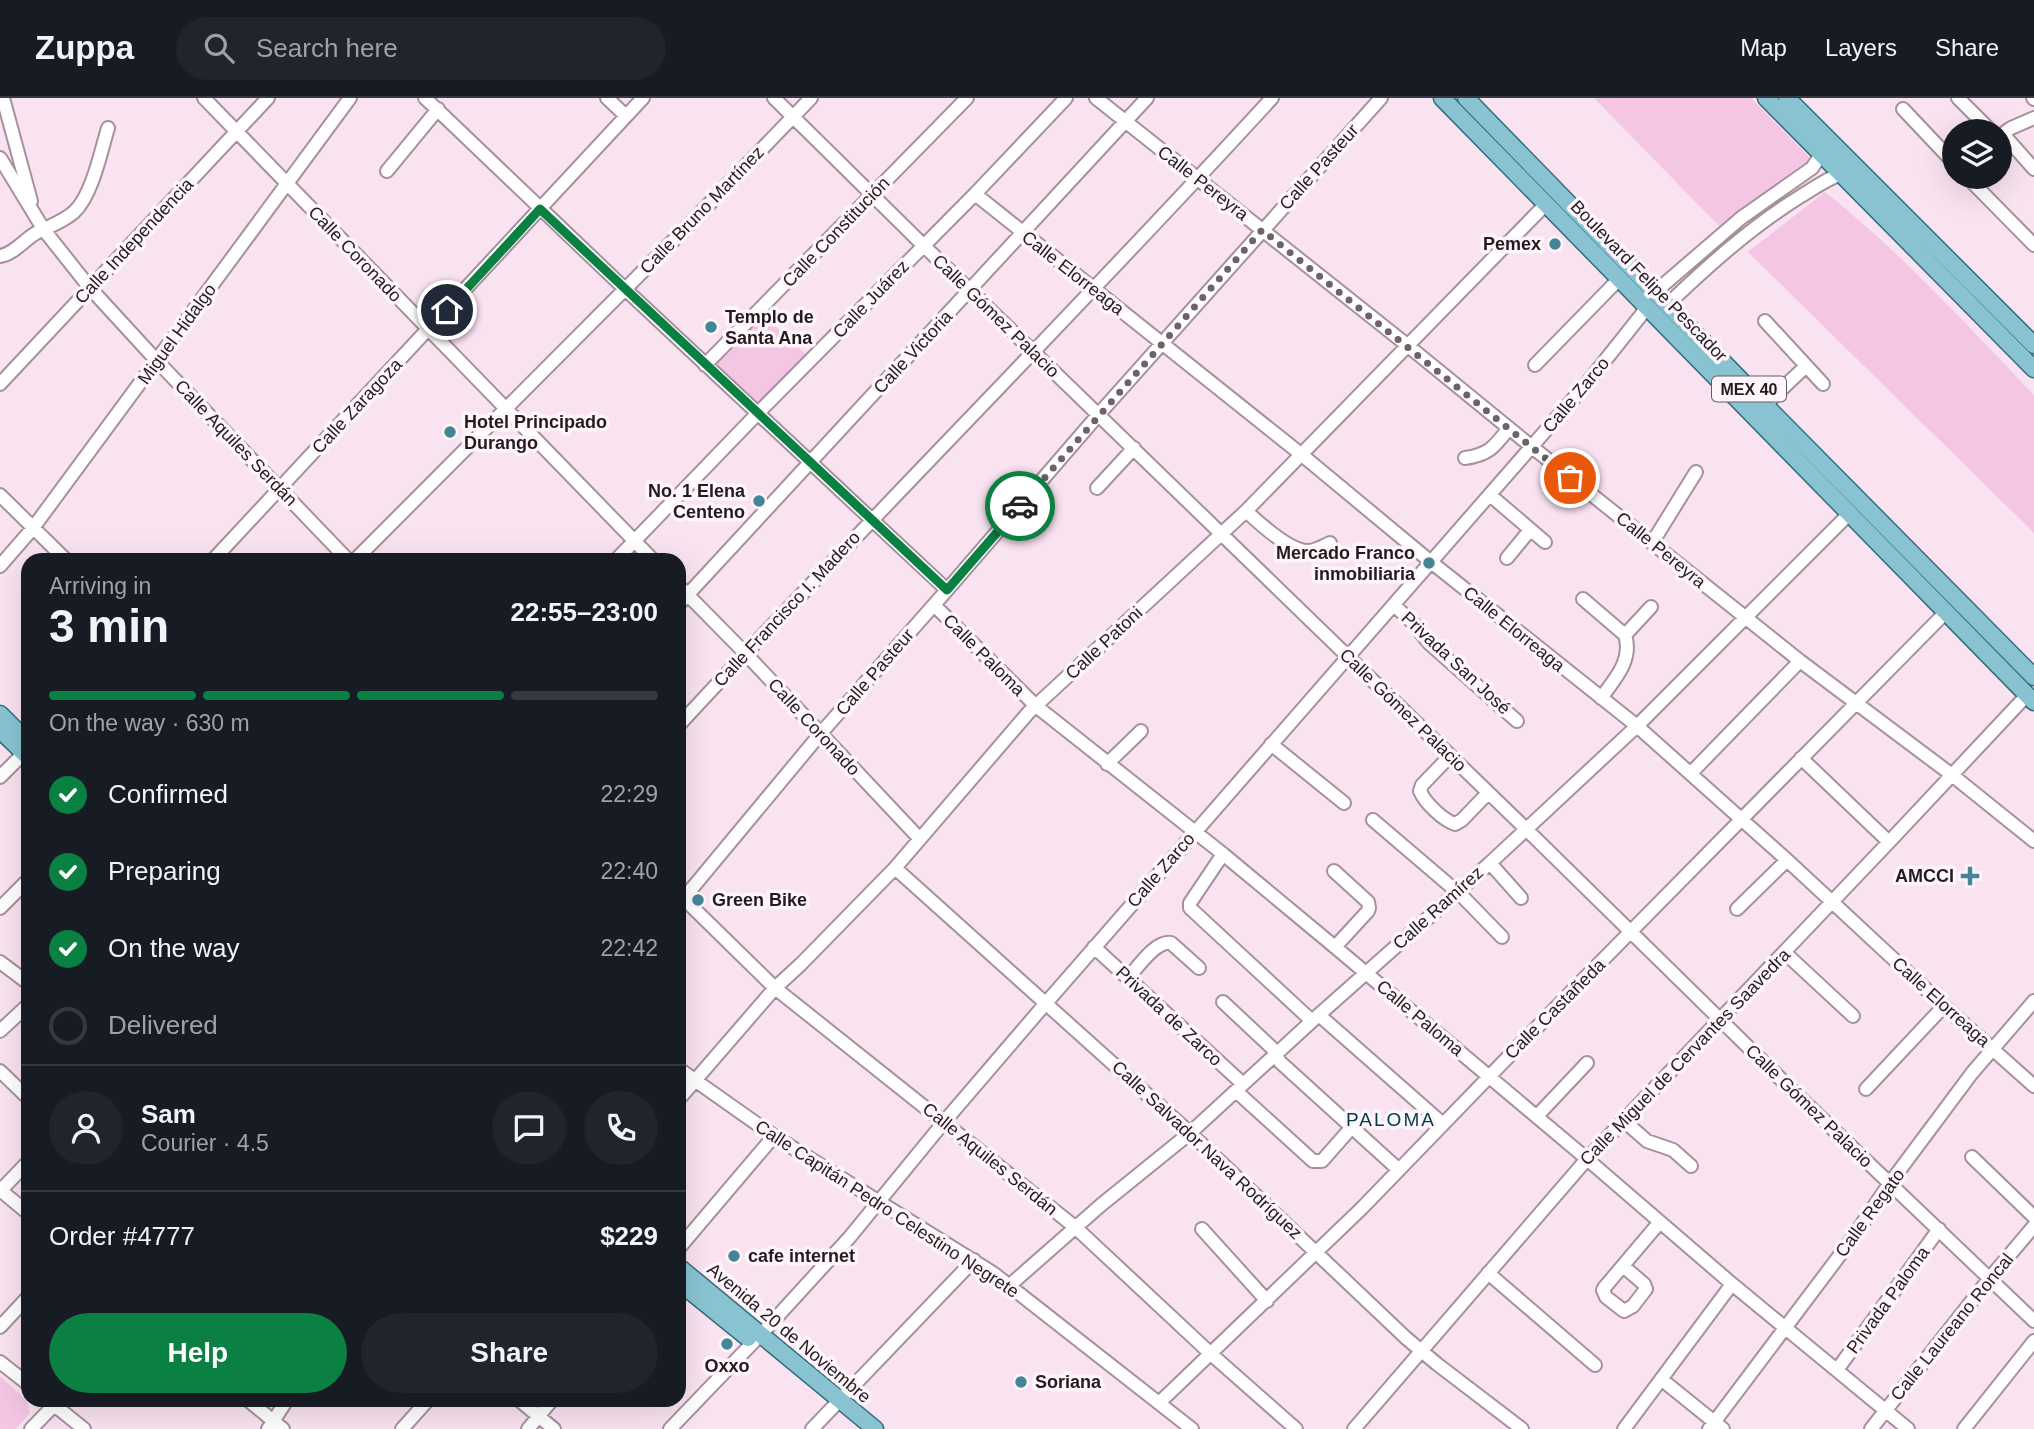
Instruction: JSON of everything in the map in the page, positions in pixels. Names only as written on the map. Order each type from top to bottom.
[{"type":"main road","name":"Boulevard Felipe Pescador","points":[[1442,98],[1619,279],[1667,305],[2034,677]]},
{"type":"main road","name":"Boulevard Felipe Pescador","points":[[1466,98],[1569,203],[1650,298],[1850,513],[2031,698]]},
{"type":"main road","points":[[1766,98],[1826,149],[1858,169],[2034,345]]},
{"type":"main road","points":[[1787,98],[1841,173],[2034,369]]},
{"type":"main road","points":[[1546,204],[1555,201],[1569,203]]},
{"type":"main road","points":[[1589,247],[1596,238],[1591,227]]},
{"type":"main road","points":[[1850,513],[1857,508],[1868,509]]},
{"type":"main road","points":[[0,714],[21,742]]},
{"type":"main road","points":[[0,730],[21,746]]},
{"type":"main road","name":"Avenida 20 de Noviembre","points":[[686,1273],[757,1339],[836,1404],[875,1429]]},
{"type":"main road","name":"Avenida 20 de Noviembre","points":[[686,1287],[757,1339]]},
{"type":"main road","name":"Avenida 20 de Noviembre","points":[[836,1404],[858,1429]]},
{"type":"street","points":[[3,98],[34,215]]},
{"type":"street","name":"Calle Coronado","points":[[204,98],[646,553]]},
{"type":"street","name":"Calle Independencia","points":[[0,384],[268,98]]},
{"type":"street","name":"Miguel Hidalgo","points":[[0,566],[33,528],[350,98]]},
{"type":"street","points":[[425,98],[705,365],[947,590]]},
{"type":"street","points":[[607,98],[626,116]]},
{"type":"street","name":"Calle Zaragoza","points":[[219,553],[643,98]]},
{"type":"street","name":"Calle Gómez Palacio","points":[[774,98],[1719,1020],[2034,1321]]},
{"type":"street","name":"Calle Bruno Martínez","points":[[362,553],[811,98]]},
{"type":"street","name":"Calle Constitución","points":[[705,365],[967,98]]},
{"type":"street","name":"Calle Juárez","points":[[623,553],[1066,98]]},
{"type":"street","name":"Calle Pereyra","points":[[1096,98],[1800,661],[1952,775],[2034,841]]},
{"type":"street","name":"Calle Victoria","points":[[686,591],[810,463],[1147,98]]},
{"type":"street","name":"Calle Francisco I. Madero","points":[[686,717],[1094,290],[1272,98]]},
{"type":"street","name":"Calle Pasteur","points":[[686,892],[1161,343],[1381,98]]},
{"type":"street","points":[[1958,98],[1981,119]]},
{"type":"street","points":[[387,171],[438,109]]},
{"type":"street","points":[[1902,109],[1942,151]]},
{"type":"street","points":[[2012,127],[2034,118]]},
{"type":"street","points":[[0,257],[34,234],[65,219],[80,205],[89,187],[108,128]]},
{"type":"street","points":[[2012,148],[2034,169]]},
{"type":"street","name":"Calle Zarco","points":[[670,1429],[814,1278],[1094,947],[1588,382],[1642,314],[1650,298],[1741,218],[1812,168],[1826,149]]},
{"type":"street","name":"Calle Aquiles Serdán","points":[[0,158],[44,230],[90,288],[341,553]]},
{"type":"street","points":[[1667,305],[1712,262],[1763,221],[1841,173],[1858,169]]},
{"type":"street","points":[[1979,189],[2034,245]]},
{"type":"street","name":"Calle Elorreaga","points":[[975,194],[1302,454],[1637,726],[2034,1086]]},
{"type":"street","name":"Calle Patoni","points":[[686,1090],[775,988],[895,868],[1035,706],[1222,534],[1546,204]]},
{"type":"street","points":[[1535,365],[1619,279]]},
{"type":"street","points":[[1765,321],[1822,384]]},
{"type":"street","points":[[1765,405],[1806,366]]},
{"type":"street","points":[[1465,458],[1483,455],[1489,451],[1509,428]]},
{"type":"street","points":[[1097,488],[1134,448]]},
{"type":"street","points":[[1652,543],[1696,472]]},
{"type":"street","points":[[0,495],[59,553]]},
{"type":"street","points":[[1490,495],[1545,542]]},
{"type":"street","points":[[1246,510],[1269,531],[1304,551],[1318,549],[1330,543]]},
{"type":"street","name":"Calle Ramírez","points":[[1010,1285],[1075,1227],[1190,1133],[1490,863],[1637,726],[1850,513]]},
{"type":"street","points":[[1507,558],[1530,530]]},
{"type":"street","name":"Calle Coronado","points":[[686,599],[745,653],[919,838]]},
{"type":"street","points":[[1583,599],[1625,635],[1627,650],[1622,667],[1601,698]]},
{"type":"street","name":"Calle Paloma","points":[[934,605],[1035,706],[1335,947],[1537,1116],[1659,1223],[1908,1429]]},
{"type":"street","name":"Privada San José","points":[[1394,605],[1429,643],[1517,721]]},
{"type":"street","points":[[1625,635],[1651,607]]},
{"type":"street","name":"Calle Castañeda","points":[[1159,1402],[1318,1253],[1741,818],[1947,612]]},
{"type":"street","points":[[1691,773],[1800,661]]},
{"type":"street","name":"Calle Miguel de Cervantes Saavedra","points":[[1354,1429],[1623,1120],[1952,775],[2031,698]]},
{"type":"street","points":[[1108,764],[1141,731]]},
{"type":"street","points":[[1271,744],[1344,803]]},
{"type":"street","points":[[0,777],[21,756]]},
{"type":"street","points":[[1450,756],[1422,785],[1420,791],[1423,798],[1455,824],[1488,793]]},
{"type":"street","points":[[1801,758],[1889,842]]},
{"type":"street","points":[[1373,820],[1457,891],[1502,937]]},
{"type":"street","points":[[1221,857],[1189,906],[1240,956],[1443,1124]]},
{"type":"street","points":[[1737,909],[1787,860]]},
{"type":"street","points":[[1490,863],[1521,898]]},
{"type":"street","name":"Calle Salvador Nava Rodríguez","points":[[895,868],[1190,1133],[1421,1351],[1522,1429]]},
{"type":"street","points":[[1334,871],[1369,905],[1367,911],[1335,947]]},
{"type":"street","points":[[0,908],[21,887]]},
{"type":"street","name":"Calle Aquiles Serdán","points":[[686,905],[775,988],[1075,1227],[1296,1429]]},
{"type":"street","points":[[1128,978],[1158,945],[1167,942],[1199,968]]},
{"type":"street","name":"Privada de Zarco","points":[[1094,947],[1240,1087],[1309,1159],[1317,1162],[1325,1158],[1351,1128]]},
{"type":"street","points":[[1784,952],[1853,1016]]},
{"type":"street","points":[[0,962],[21,978]]},
{"type":"street","name":"Calle Regato","points":[[1716,1427],[1785,1328],[1972,1073],[2034,1001]]},
{"type":"street","points":[[1223,1002],[1274,1051],[1280,1062],[1399,1170]]},
{"type":"street","points":[[1866,1089],[1944,1006]]},
{"type":"street","points":[[0,1031],[21,1012]]},
{"type":"street","points":[[1537,1116],[1587,1063]]},
{"type":"street","points":[[0,1070],[21,1091]]},
{"type":"street","name":"Calle Capitán Pedro Celestino Negrete","points":[[686,1074],[774,1136],[1010,1285],[1192,1429]]},
{"type":"street","points":[[1623,1120],[1647,1141],[1673,1150],[1691,1166]]},
{"type":"street","points":[[686,1240],[774,1136]]},
{"type":"street","points":[[1972,1157],[2034,1217]]},
{"type":"street","points":[[21,1169],[0,1191],[21,1208]]},
{"type":"street","points":[[1623,1266],[1659,1223]]},
{"type":"street","name":"Calle Laureano Roncal","points":[[1871,1429],[2034,1226]]},
{"type":"street","points":[[1202,1229],[1267,1301]]},
{"type":"street","name":"Privada Paloma","points":[[1837,1370],[1939,1229]]},
{"type":"street","points":[[812,1429],[974,1260]]},
{"type":"street","points":[[1488,1273],[1595,1365]]},
{"type":"street","points":[[1624,1429],[1732,1284]]},
{"type":"street","points":[[0,1326],[21,1304]]},
{"type":"street","points":[[1964,1429],[2034,1340]]},
{"type":"street","points":[[0,1362],[21,1378]]},
{"type":"street","points":[[1661,1379],[1716,1427]]},
{"type":"street","points":[[31,1429],[50,1407]]},
{"type":"street","points":[[60,1407],[84,1429]]},
{"type":"street","points":[[255,1407],[275,1427],[284,1407]]},
{"type":"street","points":[[402,1429],[422,1407]]},
{"type":"street","points":[[528,1407],[554,1429]]},
{"type":"street","points":[[528,1429],[546,1407]]},
{"type":"shaded area","points":[[1594,98],[1751,98],[1814,162],[1719,226]]},
{"type":"shaded area","points":[[1825,192],[1907,264],[2034,395],[2034,533],[1748,252]]},
{"type":"shaded area","points":[[762,314],[808,356],[759,404],[715,364]]},
{"type":"shaded area","points":[[0,1376],[21,1395],[21,1407],[28,1407],[30,1413],[16,1429],[0,1429]]},
{"type":"way so far","points":[[1020,506],[1262,230],[1570,478]]},
{"type":"place","name":"Pemex","points":[[1555,244]]},
{"type":"place","name":"Templo de Santa Ana","points":[[711,327]]},
{"type":"place","name":"Hotel Principado Durango","points":[[450,432]]},
{"type":"place","name":"No. 1 Elena Centeno","points":[[759,501]]},
{"type":"place","name":"Mercado Franco inmobiliaria","points":[[1429,563]]},
{"type":"place","name":"AMCCI","points":[[1970,876]]},
{"type":"place","name":"Green Bike","points":[[698,900]]},
{"type":"place","name":"cafe internet","points":[[734,1256]]},
{"type":"place","name":"Oxxo","points":[[727,1344]]},
{"type":"place","name":"Soriana","points":[[1021,1382]]},
{"type":"district","name":"PALOMA","points":[[1391,1119]]},
{"type":"route","points":[[447,310],[540,209],[947,590],[1020,506]]}]
